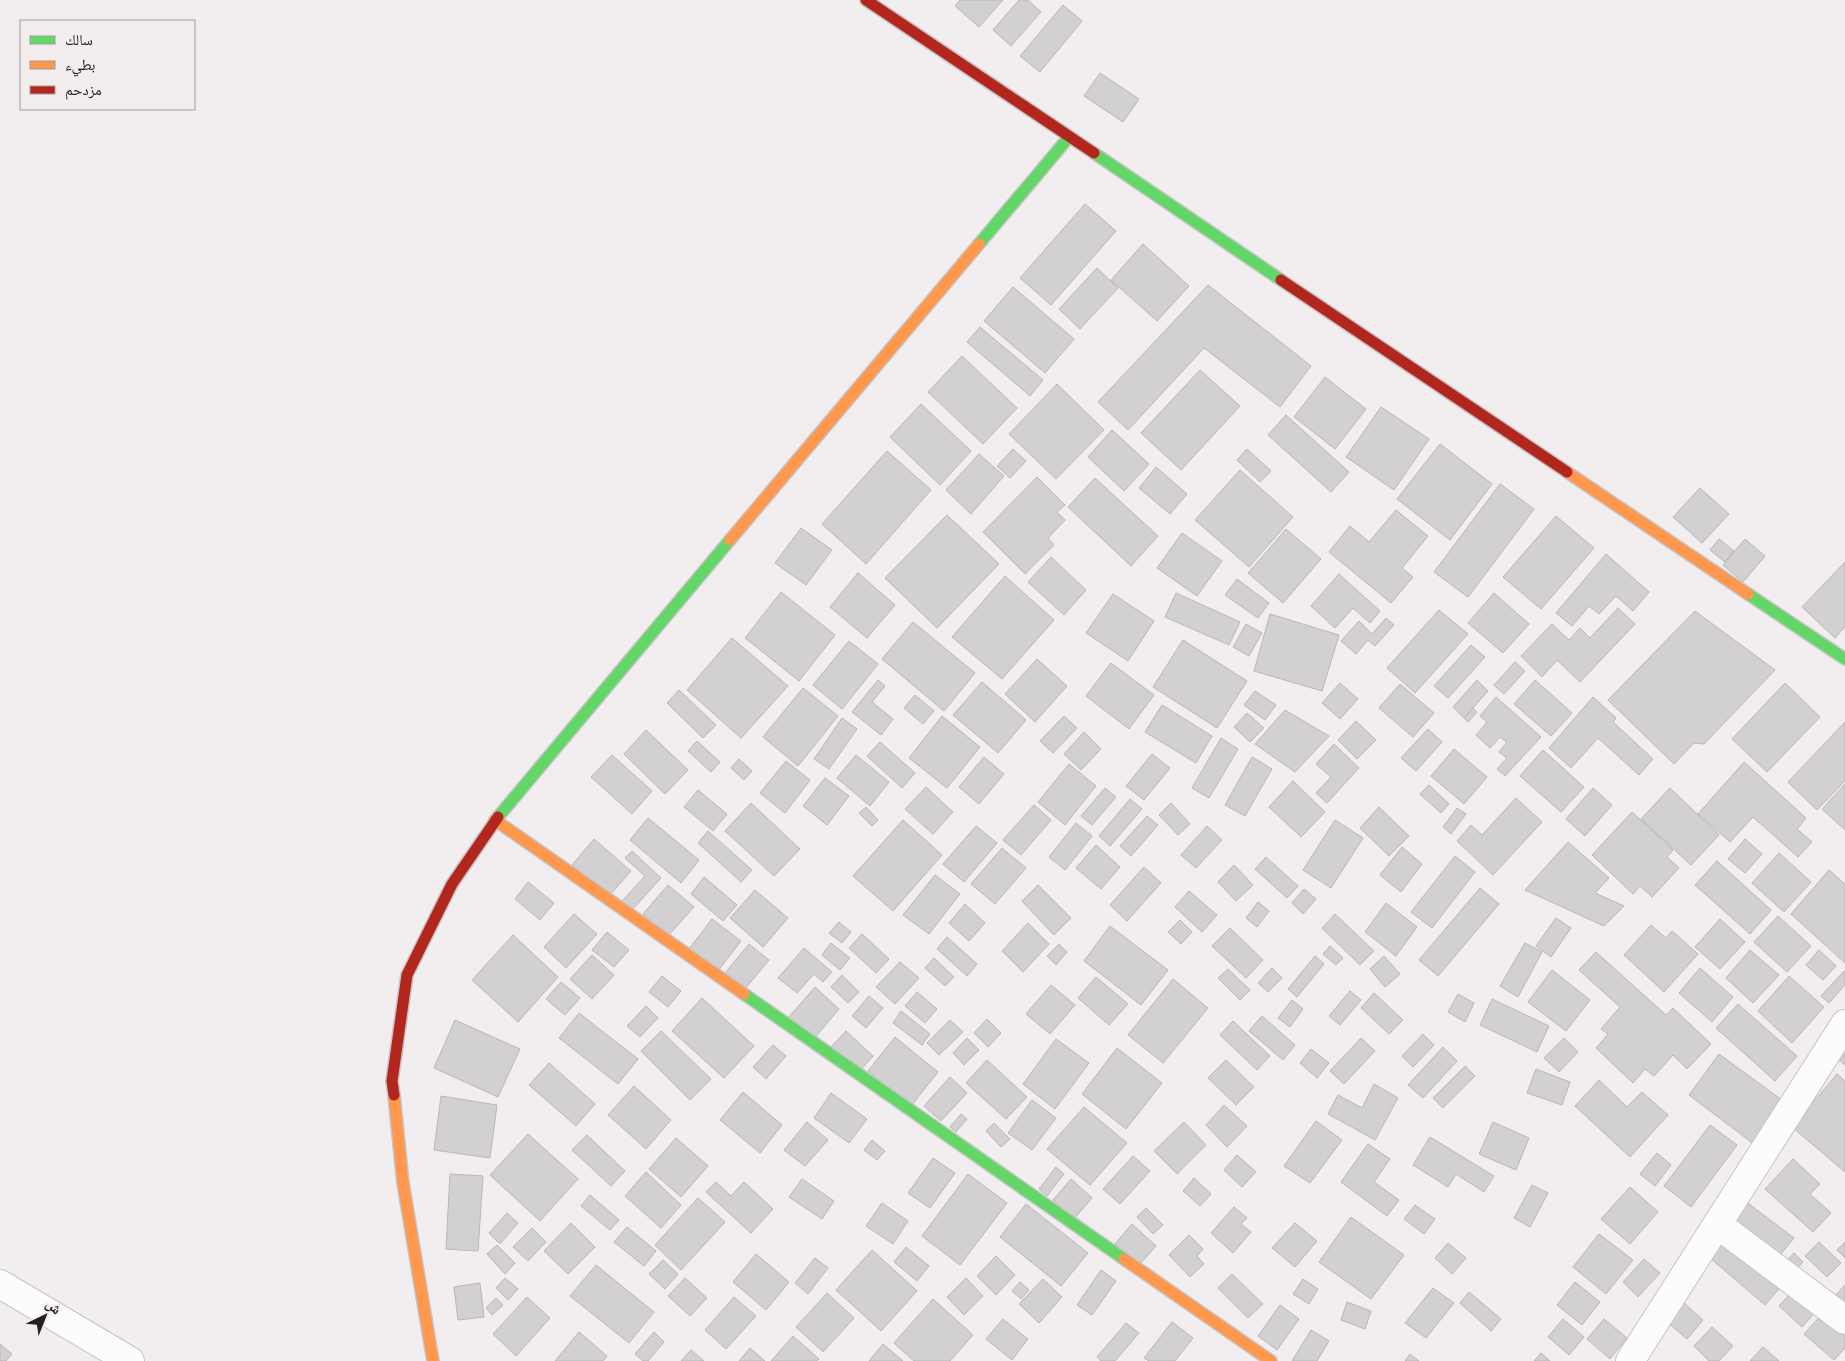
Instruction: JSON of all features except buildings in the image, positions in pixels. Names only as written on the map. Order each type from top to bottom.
[{"type":"street","points":[[866,0],[1845,659]]},
{"type":"street","points":[[433,1361],[404,1183],[392,1082],[407,975],[452,884],[495,820],[1069,137]]},
{"type":"street","points":[[495,820],[1270,1361]]},
{"type":"street","points":[[1630,1361],[1845,1024]]},
{"type":"street","points":[[1717,1224],[1845,1320]]},
{"type":"street","points":[[0,1284],[130,1361]]},
{"type":"traffic: fast","points":[[979,244],[1069,137]]},
{"type":"traffic: fast","points":[[1094,153],[1281,280]]},
{"type":"traffic: fast","points":[[498,817],[730,540]]},
{"type":"traffic: fast","points":[[1748,594],[1845,659]]},
{"type":"traffic: fast","points":[[744,994],[1124,1259]]},
{"type":"traffic: slow","points":[[730,540],[979,244]]},
{"type":"traffic: slow","points":[[1567,472],[1748,594]]},
{"type":"traffic: slow","points":[[495,820],[744,994]]},
{"type":"traffic: slow","points":[[394,1095],[403,1183],[433,1361]]},
{"type":"traffic: slow","points":[[1124,1259],[1271,1361]]},
{"type":"traffic: jam","points":[[866,0],[1094,153]]},
{"type":"traffic: jam","points":[[1281,280],[1567,472]]},
{"type":"traffic: jam","points":[[394,1095],[392,1081],[407,975],[452,884],[498,817]]}]
